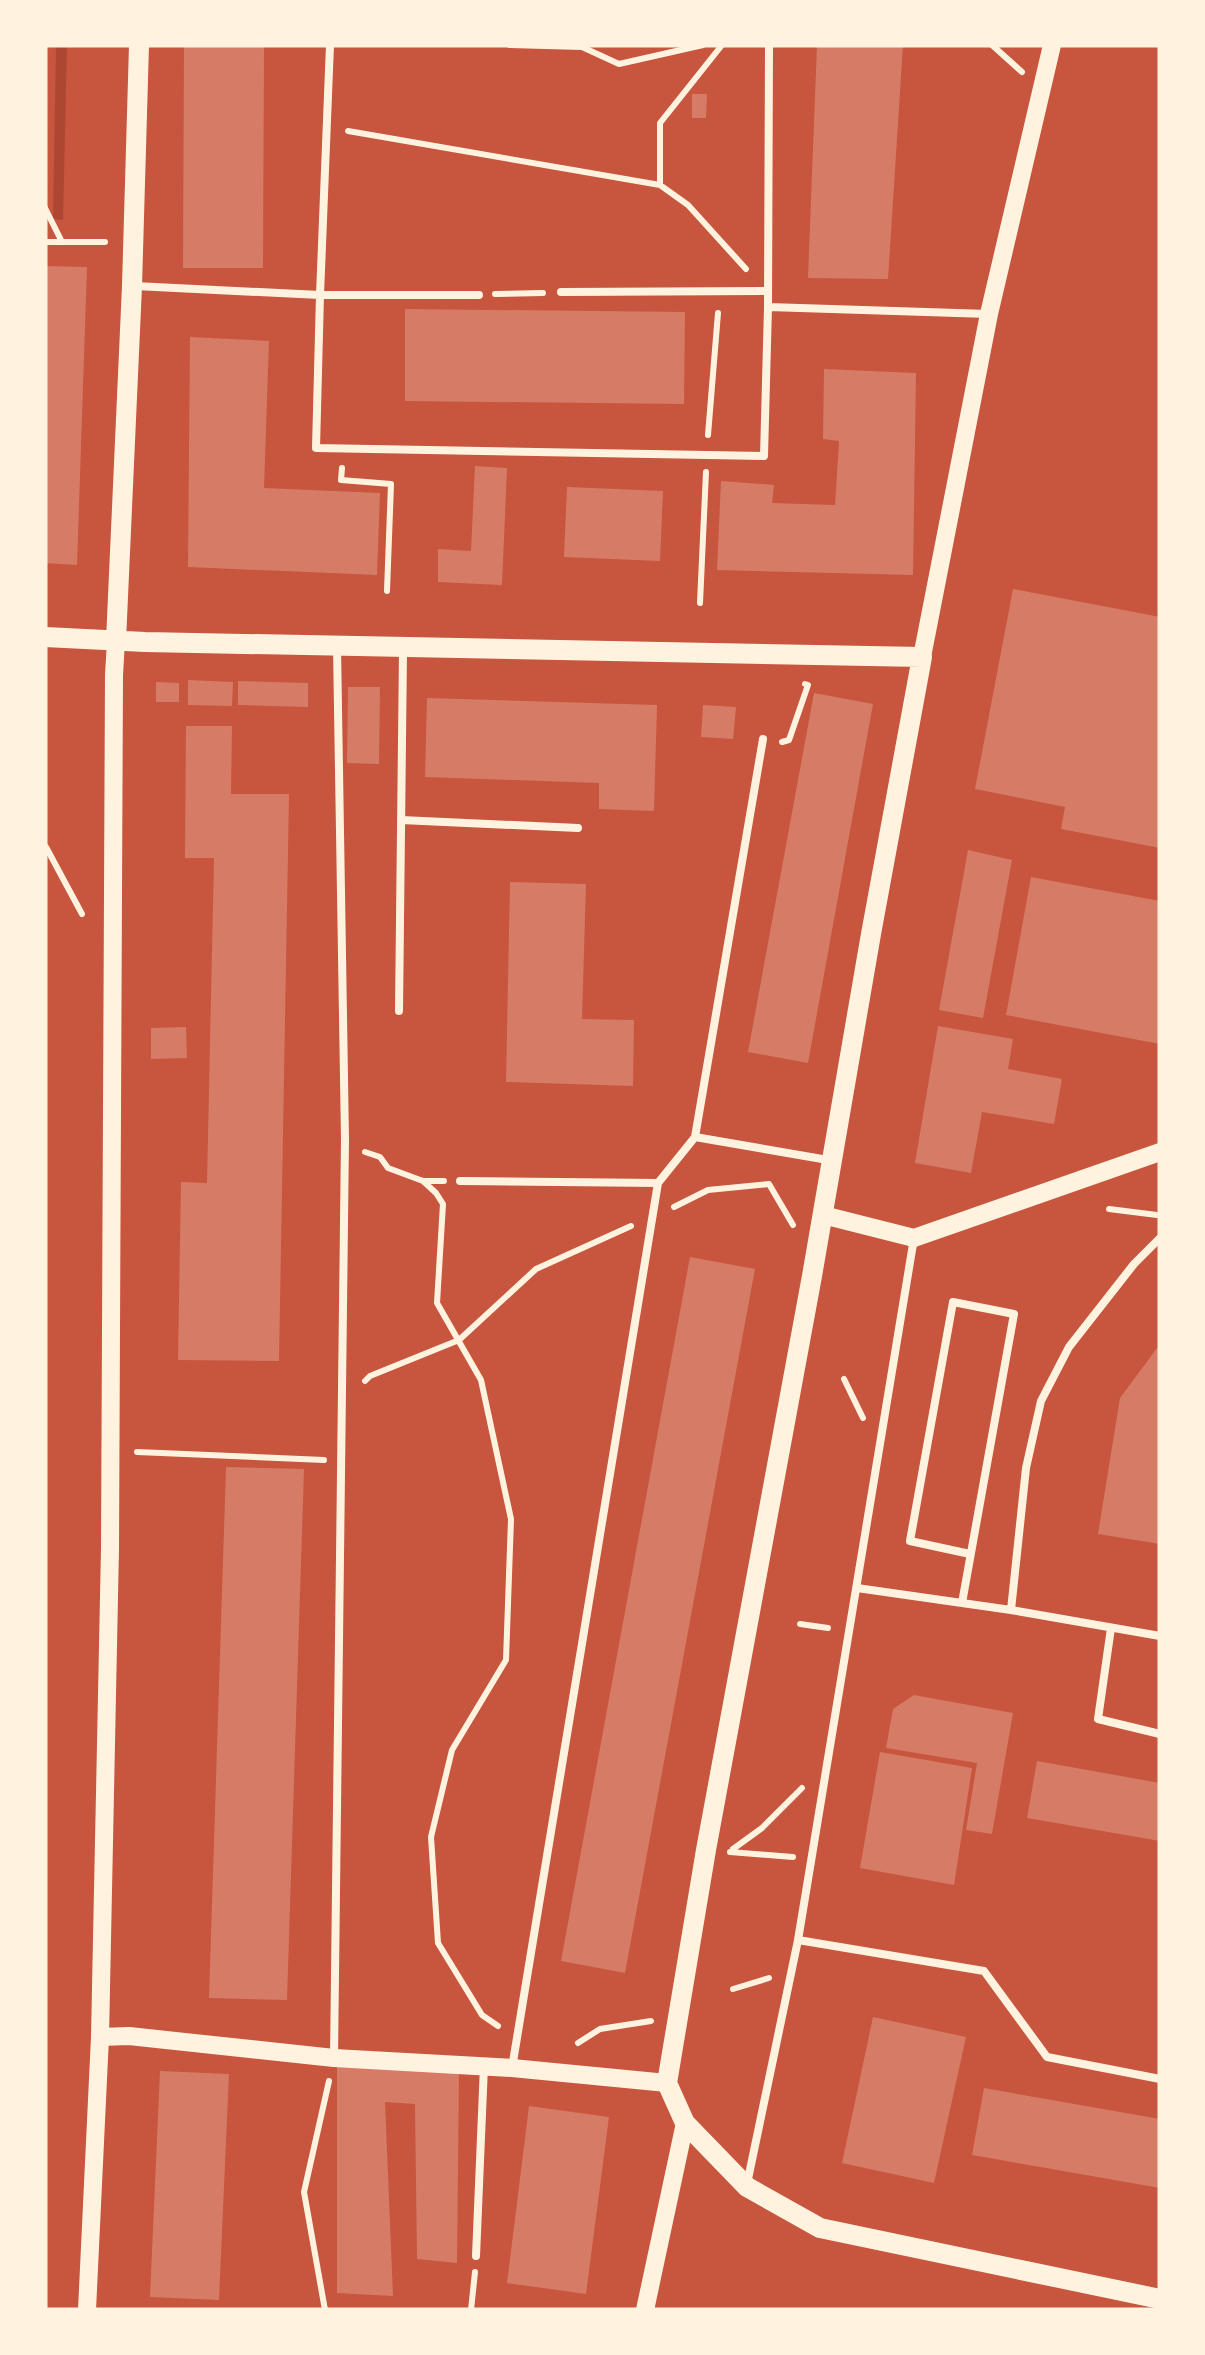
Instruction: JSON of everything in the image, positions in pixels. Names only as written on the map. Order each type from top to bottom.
[{"type":"main road","points":[[116,640],[138,45]]},
{"type":"main road","points":[[45,637],[922,657],[706,1850],[668,2083],[684,2123],[747,2187],[820,2228],[1160,2299]]},
{"type":"street","points":[[922,657],[989,314],[1052,45]]},
{"type":"street","points":[[87,2310],[100,2037],[110,1548],[116,640]]},
{"type":"street","points":[[823,1216],[914,1238],[1160,1152]]},
{"type":"street","points":[[100,2037],[129,2036],[334,2058],[512,2068],[668,2083]]},
{"type":"street","points":[[644,2310],[684,2123]]},
{"type":"lane","points":[[330,45],[316,448],[764,456],[769,45]]},
{"type":"lane","points":[[132,286],[320,296],[479,294]]},
{"type":"lane","points":[[562,292],[768,291]]},
{"type":"lane","points":[[768,307],[989,314]]},
{"type":"lane","points":[[334,2058],[344,1139],[337,645]]},
{"type":"lane","points":[[399,1011],[403,645]]},
{"type":"lane","points":[[512,2068],[658,1183],[694,1137],[762,744]]},
{"type":"lane","points":[[401,820],[578,828]]},
{"type":"lane","points":[[694,1137],[832,1161]]},
{"type":"lane","points":[[460,1181],[658,1183]]},
{"type":"lane","points":[[747,2187],[798,1940],[914,1238]]},
{"type":"lane","points":[[1011,1610],[1026,1468],[1041,1402],[1069,1347],[1134,1264],[1160,1238]]},
{"type":"lane","points":[[962,1603],[1014,1314],[953,1302],[910,1541],[970,1554]]},
{"type":"lane","points":[[857,1588],[1160,1636]]},
{"type":"lane","points":[[1111,1628],[1098,1720],[1160,1734]]},
{"type":"lane","points":[[798,1940],[984,1971],[1047,2057],[1160,2079]]},
{"type":"lane","points":[[476,2256],[484,2066]]},
{"type":"path","points":[[510,45],[582,47],[619,64],[704,45]]},
{"type":"path","points":[[660,185],[660,123],[722,45]]},
{"type":"path","points":[[992,45],[1030,80]]},
{"type":"path","points":[[327,128],[660,185],[688,204],[768,291]]},
{"type":"path","points":[[45,208],[62,242]]},
{"type":"path","points":[[45,242],[105,242]]},
{"type":"path","points":[[479,294],[562,292]]},
{"type":"path","points":[[343,448],[341,480],[392,484],[387,591]]},
{"type":"path","points":[[762,744],[789,740],[808,684]]},
{"type":"path","points":[[46,847],[82,914]]},
{"type":"path","points":[[344,1139],[358,1150],[380,1157],[388,1168],[422,1181],[442,1204],[436,1303],[481,1380],[511,1519],[506,1660],[452,1750],[431,1837],[438,1943],[482,2015],[516,2038]]},
{"type":"path","points":[[422,1181],[460,1181]]},
{"type":"path","points":[[341,1408],[370,1376],[459,1340],[536,1268],[708,1190],[769,1184],[792,1222],[800,1260],[812,1276]]},
{"type":"path","points":[[1109,1209],[1160,1216]]},
{"type":"path","points":[[135,1452],[340,1461]]},
{"type":"path","points":[[800,1624],[832,1629]]},
{"type":"path","points":[[728,1852],[762,1828],[828,1762]]},
{"type":"path","points":[[758,1855],[790,1857]]},
{"type":"path","points":[[732,1990],[792,1970]]},
{"type":"path","points":[[578,2044],[600,2029],[656,2020]]},
{"type":"path","points":[[325,2310],[304,2192],[334,2058]]},
{"type":"path","points":[[471,2310],[476,2256]]},
{"type":"shaded area","points":[[56,45],[67,45],[63,220],[53,219]]},
{"type":"building","points":[[184,45],[264,45],[263,268],[183,268]]},
{"type":"building","points":[[817,45],[903,45],[888,279],[808,278]]},
{"type":"building","points":[[692,94],[707,94],[706,118],[692,118]]},
{"type":"building","points":[[45,266],[87,267],[77,565],[45,563]]},
{"type":"building","points":[[405,309],[685,312],[684,404],[405,401]]},
{"type":"building","points":[[190,337],[269,341],[264,488],[380,493],[377,575],[188,567]]},
{"type":"building","points":[[824,369],[916,373],[913,575],[717,570],[721,481],[774,485],[772,503],[835,505],[839,441],[823,439]]},
{"type":"building","points":[[475,466],[507,468],[502,585],[438,582],[438,549],[471,551]]},
{"type":"building","points":[[567,487],[663,491],[660,561],[564,557]]},
{"type":"building","points":[[1013,589],[1160,617],[1160,848],[1061,829],[1065,807],[975,789]]},
{"type":"building","points":[[188,680],[233,682],[232,706],[188,705]]},
{"type":"building","points":[[238,681],[308,683],[308,707],[238,705]]},
{"type":"building","points":[[156,682],[179,683],[179,702],[156,702]]},
{"type":"building","points":[[348,687],[380,687],[379,764],[347,763]]},
{"type":"building","points":[[814,693],[873,704],[808,1063],[748,1052]]},
{"type":"building","points":[[427,698],[657,705],[654,811],[599,809],[599,783],[425,777]]},
{"type":"building","points":[[703,705],[736,707],[733,739],[701,737]]},
{"type":"building","points":[[186,726],[232,726],[231,794],[289,794],[279,1361],[178,1360],[181,1182],[207,1183],[214,858],[185,858]]},
{"type":"building","points":[[968,850],[1012,860],[983,1018],[939,1010]]},
{"type":"building","points":[[1031,877],[1160,901],[1160,1044],[1006,1015]]},
{"type":"building","points":[[510,882],[586,884],[582,1019],[634,1020],[633,1086],[506,1082]]},
{"type":"building","points":[[938,1026],[1013,1039],[1008,1069],[1062,1079],[1054,1124],[982,1112],[971,1173],[915,1163]]},
{"type":"building","points":[[186,1027],[187,1058],[151,1059],[151,1028]]},
{"type":"building","points":[[690,1257],[755,1269],[625,1973],[561,1961]]},
{"type":"building","points":[[1160,1344],[1160,1544],[1098,1534],[1120,1398]]},
{"type":"building","points":[[226,1467],[304,1469],[287,2000],[209,1998]]},
{"type":"building","points":[[914,1695],[1013,1713],[992,1834],[966,1830],[977,1763],[886,1748],[893,1709]]},
{"type":"building","points":[[880,1752],[972,1768],[954,1885],[860,1868]]},
{"type":"building","points":[[1037,1761],[1160,1783],[1160,1841],[1027,1818]]},
{"type":"building","points":[[873,2017],[966,2037],[934,2183],[842,2163]]},
{"type":"building","points":[[337,2067],[459,2072],[457,2263],[417,2259],[415,2104],[385,2102],[393,2296],[337,2293]]},
{"type":"building","points":[[160,2071],[229,2074],[219,2300],[150,2297]]},
{"type":"building","points":[[984,2088],[1160,2119],[1160,2188],[972,2155]]},
{"type":"building","points":[[529,2106],[609,2117],[586,2294],[507,2283]]}]
